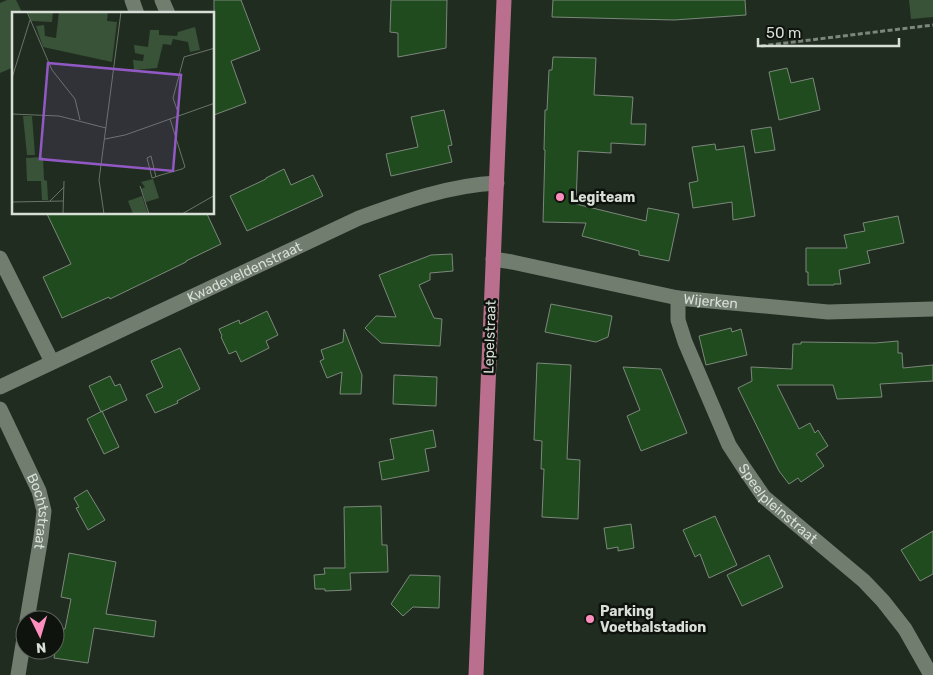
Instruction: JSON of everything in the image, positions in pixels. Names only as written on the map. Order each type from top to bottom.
[{"type":"main road","name":"Lepelstraat","points":[[476,675],[504,0]]},
{"type":"street","points":[[132,0],[136,12]]},
{"type":"street","points":[[162,0],[167,12]]},
{"type":"street","name":"Kwadeveldenstraat","points":[[0,387],[359,218],[400,203],[443,191],[478,184],[497,183]]},
{"type":"street","points":[[0,258],[52,362]]},
{"type":"street","name":"Wijerken","points":[[493,260],[512,262],[678,298],[828,312],[933,309]]},
{"type":"street","name":"Speelpleinstraat","points":[[678,298],[678,320],[685,342],[729,445],[744,468],[764,497],[864,581],[883,601],[905,629],[931,675]]},
{"type":"street","name":"Bochtstraat","points":[[0,410],[39,491],[44,511],[29,610]]},
{"type":"street","points":[[18,675],[20,660]]},
{"type":"path","points":[[761,46],[933,25]]},
{"type":"green space","points":[[7,0],[16,0],[22,12],[12,12],[12,68],[0,73],[0,3]]},
{"type":"green space","points":[[909,0],[933,0],[933,17],[911,19]]},
{"type":"building","points":[[214,0],[241,0],[260,50],[231,61],[246,103],[215,115],[215,12]]},
{"type":"building","points":[[391,0],[447,0],[446,48],[398,57],[398,33],[390,32]]},
{"type":"building","points":[[553,0],[745,0],[746,15],[674,20],[552,17]]},
{"type":"building","points":[[553,57],[596,58],[594,95],[633,97],[631,124],[646,124],[645,145],[611,143],[611,153],[578,151],[576,204],[646,221],[648,208],[679,214],[669,261],[639,255],[639,251],[582,236],[586,223],[543,222],[545,110],[547,110],[549,70],[552,70]]},
{"type":"building","points":[[787,68],[791,83],[813,78],[820,110],[779,120],[769,72]]},
{"type":"building","points":[[444,110],[452,145],[448,146],[452,162],[391,176],[386,154],[418,147],[411,117]]},
{"type":"building","points":[[771,127],[775,150],[755,153],[751,130]]},
{"type":"building","points":[[715,144],[716,150],[744,146],[755,216],[733,220],[732,202],[693,208],[689,183],[698,181],[692,147]]},
{"type":"building","points":[[284,169],[291,185],[313,175],[323,196],[247,231],[230,196]]},
{"type":"building","points":[[47,215],[207,215],[221,244],[110,299],[109,297],[62,318],[43,277],[71,264]]},
{"type":"building","points":[[898,216],[904,243],[867,251],[870,263],[839,270],[841,284],[808,285],[806,248],[847,248],[844,235],[865,231],[863,223]]},
{"type":"building","points":[[452,254],[453,271],[430,273],[430,280],[419,285],[434,318],[442,319],[440,346],[381,343],[365,328],[376,316],[396,317],[379,275],[431,255]]},
{"type":"building","points":[[551,304],[612,316],[608,337],[596,342],[545,332]]},
{"type":"building","points":[[267,311],[278,335],[266,341],[269,348],[241,362],[236,351],[229,354],[219,329],[239,320],[240,324]]},
{"type":"building","points":[[731,328],[732,332],[741,329],[747,355],[706,365],[699,336]]},
{"type":"building","points":[[344,329],[362,375],[361,394],[340,394],[342,372],[327,378],[320,361],[324,359],[321,350],[343,342]]},
{"type":"building","points":[[898,341],[898,353],[902,353],[903,368],[933,365],[933,381],[880,384],[882,397],[837,399],[833,385],[777,385],[799,429],[810,423],[815,433],[818,430],[828,446],[816,454],[824,466],[801,482],[798,478],[789,484],[779,471],[738,388],[752,381],[751,367],[792,369],[793,344],[801,344],[801,342],[875,343]]},
{"type":"building","points":[[180,348],[200,389],[177,401],[178,403],[155,413],[146,395],[163,387],[151,361]]},
{"type":"building","points":[[537,363],[571,365],[567,459],[580,460],[578,519],[542,517],[544,469],[541,469],[542,441],[534,440]]},
{"type":"building","points":[[623,367],[661,369],[687,433],[641,451],[627,416],[640,410]]},
{"type":"building","points":[[394,375],[437,377],[436,406],[393,404]]},
{"type":"building","points":[[110,376],[115,386],[120,384],[127,400],[101,412],[89,386]]},
{"type":"building","points":[[102,411],[119,447],[104,454],[87,419]]},
{"type":"building","points":[[433,430],[436,447],[425,449],[429,471],[382,480],[379,462],[394,459],[390,439]]},
{"type":"building","points":[[87,490],[105,520],[88,530],[76,508],[79,507],[74,498]]},
{"type":"building","points":[[381,506],[382,545],[387,545],[388,572],[350,573],[351,590],[325,591],[325,589],[315,589],[314,575],[325,574],[324,568],[345,568],[344,507]]},
{"type":"building","points":[[715,516],[737,565],[709,578],[700,554],[695,557],[683,530]]},
{"type":"building","points":[[631,524],[634,548],[618,551],[618,547],[607,549],[604,528]]},
{"type":"building","points":[[933,531],[933,574],[920,581],[901,550]]},
{"type":"building","points":[[69,553],[116,562],[106,614],[156,621],[154,637],[94,628],[88,663],[65,660],[65,629],[71,599],[61,597]]},
{"type":"building","points":[[769,555],[783,587],[742,606],[727,575]]},
{"type":"building","points":[[410,575],[440,576],[439,608],[413,607],[403,616],[391,604]]},
{"type":"place","name":"Legiteam","points":[[560,197]]},
{"type":"place","name":"Parking Voetbalstadion","points":[[590,619]]}]
